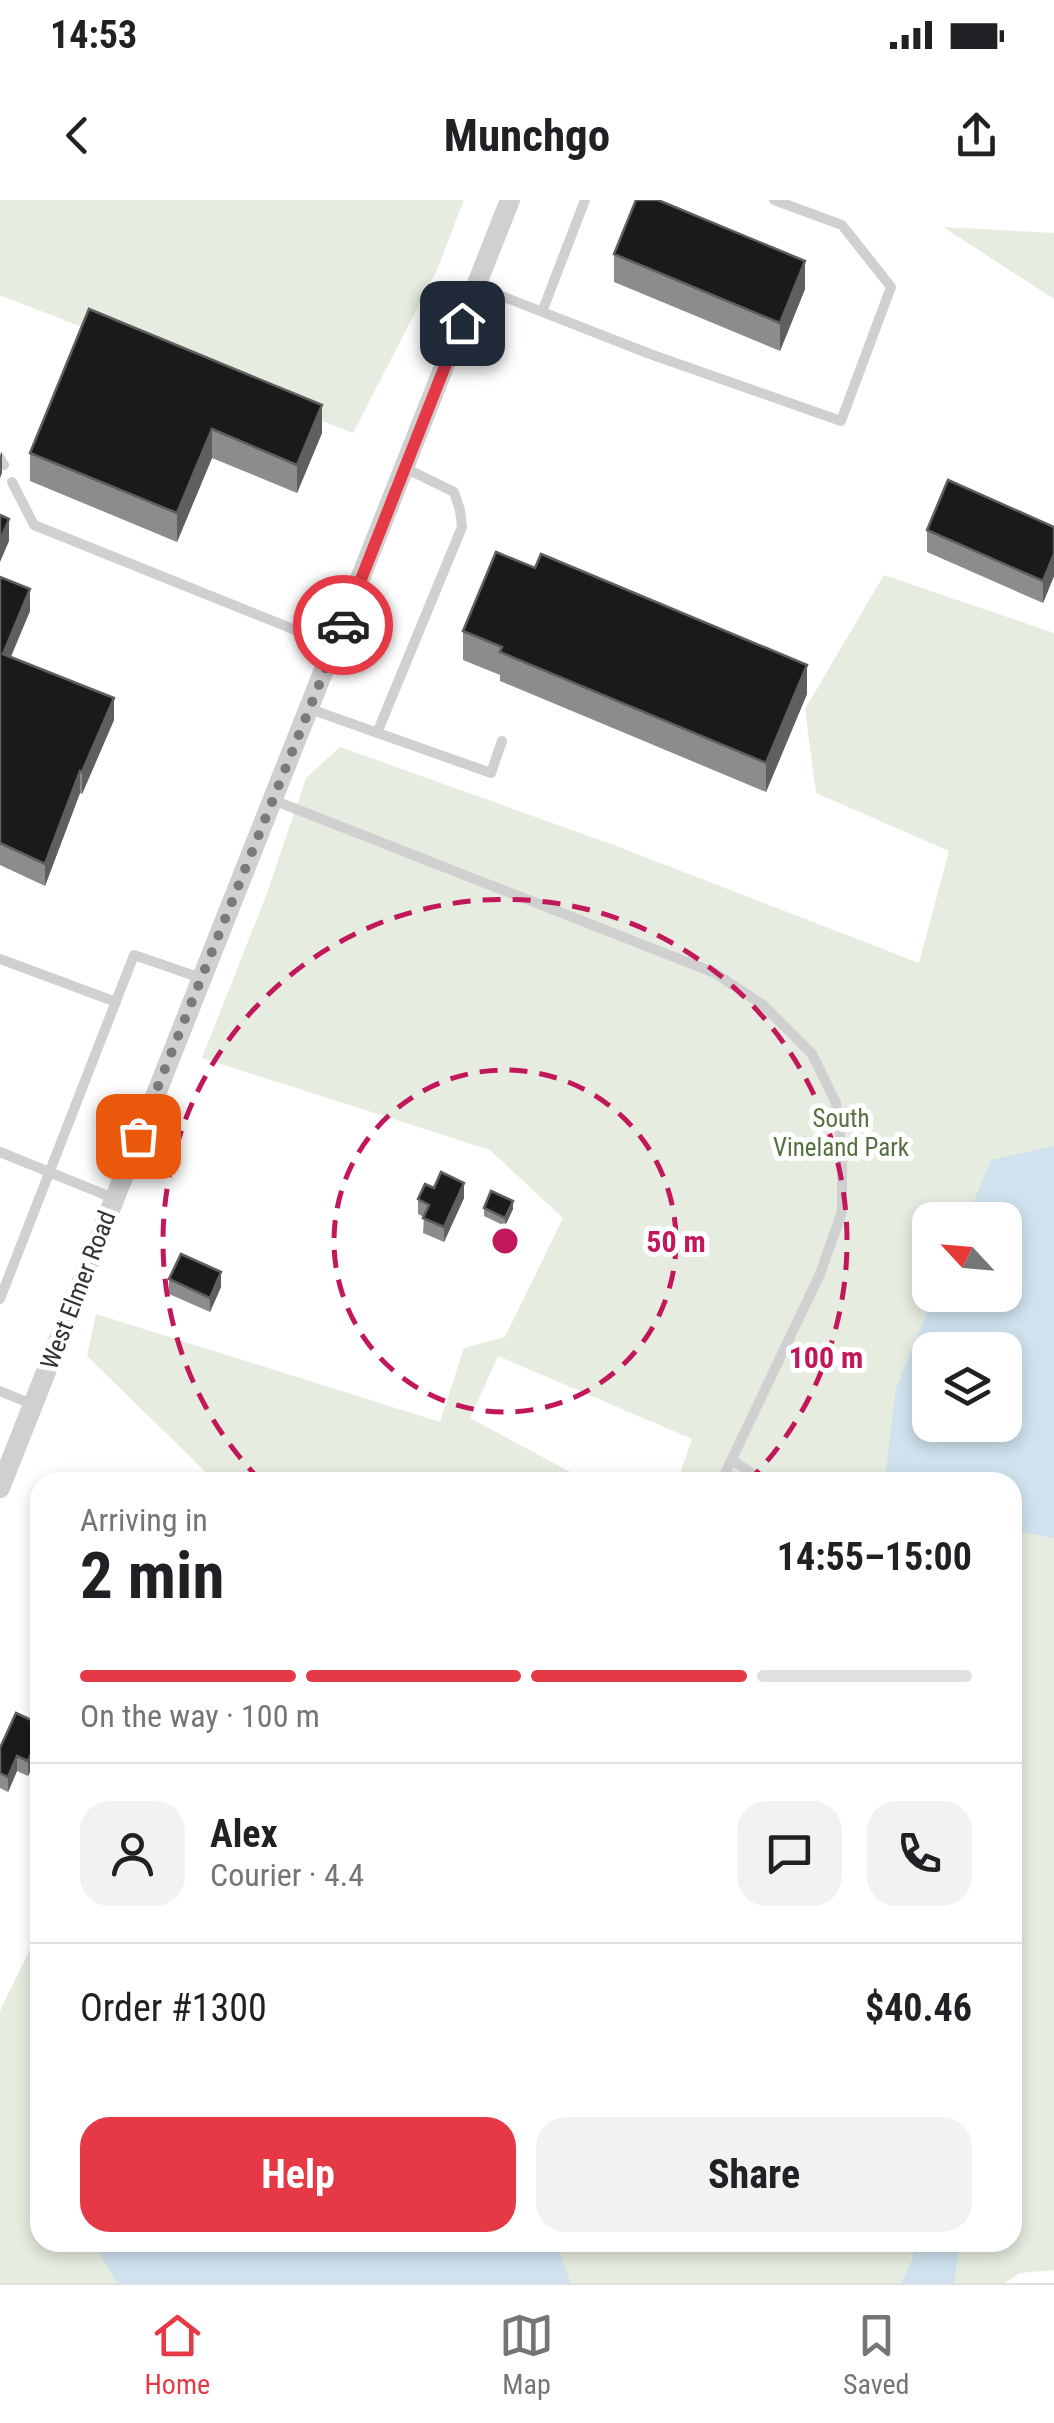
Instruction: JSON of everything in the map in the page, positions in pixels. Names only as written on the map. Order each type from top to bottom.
[{"type":"street","name":"West Elmer Road","points":[[0,1488],[510,200]]},
{"type":"lane","points":[[542,312],[585,200]]},
{"type":"lane","points":[[476,286],[650,354],[841,421],[891,288],[842,225],[774,200]]},
{"type":"lane","points":[[378,733],[462,527],[454,492],[405,468]]},
{"type":"lane","points":[[12,482],[34,524],[335,646]]},
{"type":"lane","points":[[310,709],[490,772],[502,741]]},
{"type":"lane","points":[[273,800],[715,973],[764,1005],[812,1054],[836,1103],[842,1153],[842,1212],[820,1274],[726,1472]]},
{"type":"lane","points":[[0,1298],[134,955],[201,978]]},
{"type":"lane","points":[[0,959],[116,1002]]},
{"type":"lane","points":[[0,1152],[114,1198]]},
{"type":"lane","points":[[0,1391],[34,1404]]},
{"type":"lane","points":[[732,1460],[749,1472]]},
{"type":"green space","points":[[0,200],[464,200],[436,272],[353,433],[0,295]]},
{"type":"green space","points":[[943,227],[1054,233],[1054,299]]},
{"type":"green space","name":"South Vineland Park","points":[[884,575],[1054,633],[1054,2270],[1020,2273],[1005,2283],[954,2283],[959,2252],[1022,2252],[1022,1472],[680,1472],[692,1439],[498,1356],[470,1418],[570,1472],[206,1472],[87,1356],[96,1314],[440,1422],[464,1348],[505,1337],[563,1218],[490,1150],[202,1058],[266,896],[306,778],[340,747],[611,844],[919,963],[949,851],[816,793],[805,709]]},
{"type":"green space","points":[[30,1949],[30,2252],[99,2252],[117,2283],[0,2283],[0,2011]]},
{"type":"green space","points":[[560,2252],[913,2252],[901,2283],[571,2283]]},
{"type":"water","points":[[1054,1146],[1054,1538],[1022,1532],[1022,1472],[886,1472],[896,1388],[912,1349],[912,1442],[1022,1442],[1022,1332],[919,1332],[927,1312],[1022,1312],[1022,1202],[974,1202],[991,1160]]},
{"type":"water","points":[[560,2252],[571,2283],[117,2283],[99,2253]]},
{"type":"water","points":[[913,2252],[959,2252],[954,2283],[901,2283]]},
{"type":"building","points":[[636,200],[658,200],[805,261],[780,323],[614,254]]},
{"type":"building","points":[[89,309],[322,405],[297,465],[212,429],[177,513],[30,453]]},
{"type":"building","points":[[948,480],[1054,527],[1054,554],[1043,581],[927,530]]},
{"type":"building","points":[[0,515],[9,519],[0,541]]},
{"type":"building","points":[[496,552],[535,568],[541,554],[807,665],[766,763],[500,652],[502,647],[463,631]]},
{"type":"building","points":[[0,577],[30,589],[3,654],[114,698],[80,771],[45,864],[0,843]]},
{"type":"building","points":[[441,1172],[464,1183],[444,1227],[423,1218],[429,1205],[418,1199],[425,1184],[434,1188]]},
{"type":"building","points":[[491,1191],[513,1201],[505,1218],[484,1208]]},
{"type":"building","points":[[181,1254],[221,1272],[210,1298],[169,1279]]},
{"type":"building","points":[[16,1713],[30,1719],[30,1757],[28,1761],[17,1756],[8,1777],[0,1773],[0,1748]]},
{"type":"way so far","points":[[138,1136],[343,625]]},
{"type":"route","points":[[343,625],[462,323]]}]
